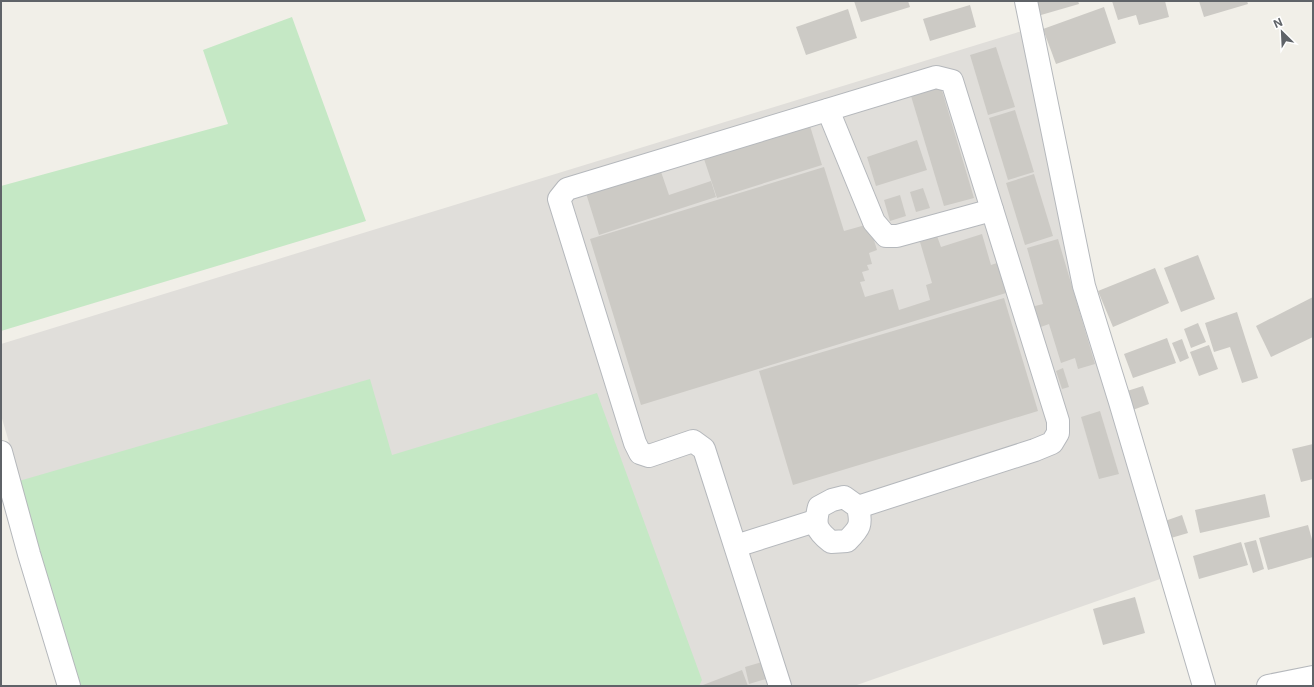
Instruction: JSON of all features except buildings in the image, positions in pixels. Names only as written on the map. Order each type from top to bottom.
[{"type":"street","points":[[1026,1],[1084,286],[1204,686]]},
{"type":"street","points":[[780,686],[704,449],[693,441],[649,456],[640,453],[637,448],[559,199],[567,189],[936,77],[952,82],[1058,421],[1058,433],[1052,444],[858,507]]},
{"type":"street","points":[[828,110],[874,222],[886,236],[897,236],[992,210]]},
{"type":"street","points":[[1,452],[29,554],[69,686]]},
{"type":"street","points":[[844,497],[858,507],[860,519],[859,530],[847,541],[831,542],[821,534],[815,522],[819,507],[832,500],[844,497]]},
{"type":"street","points":[[736,546],[815,522]]},
{"type":"street","points":[[1268,686],[1313,677]]},
{"type":"shaded area","points":[[1022,31],[1163,578],[854,686],[80,686],[1,415],[1,344]]},
{"type":"green space","points":[[292,17],[366,221],[1,331],[1,186],[228,124],[203,50]]},
{"type":"green space","points":[[370,379],[392,455],[597,393],[702,680],[699,686],[75,686],[19,481]]}]
